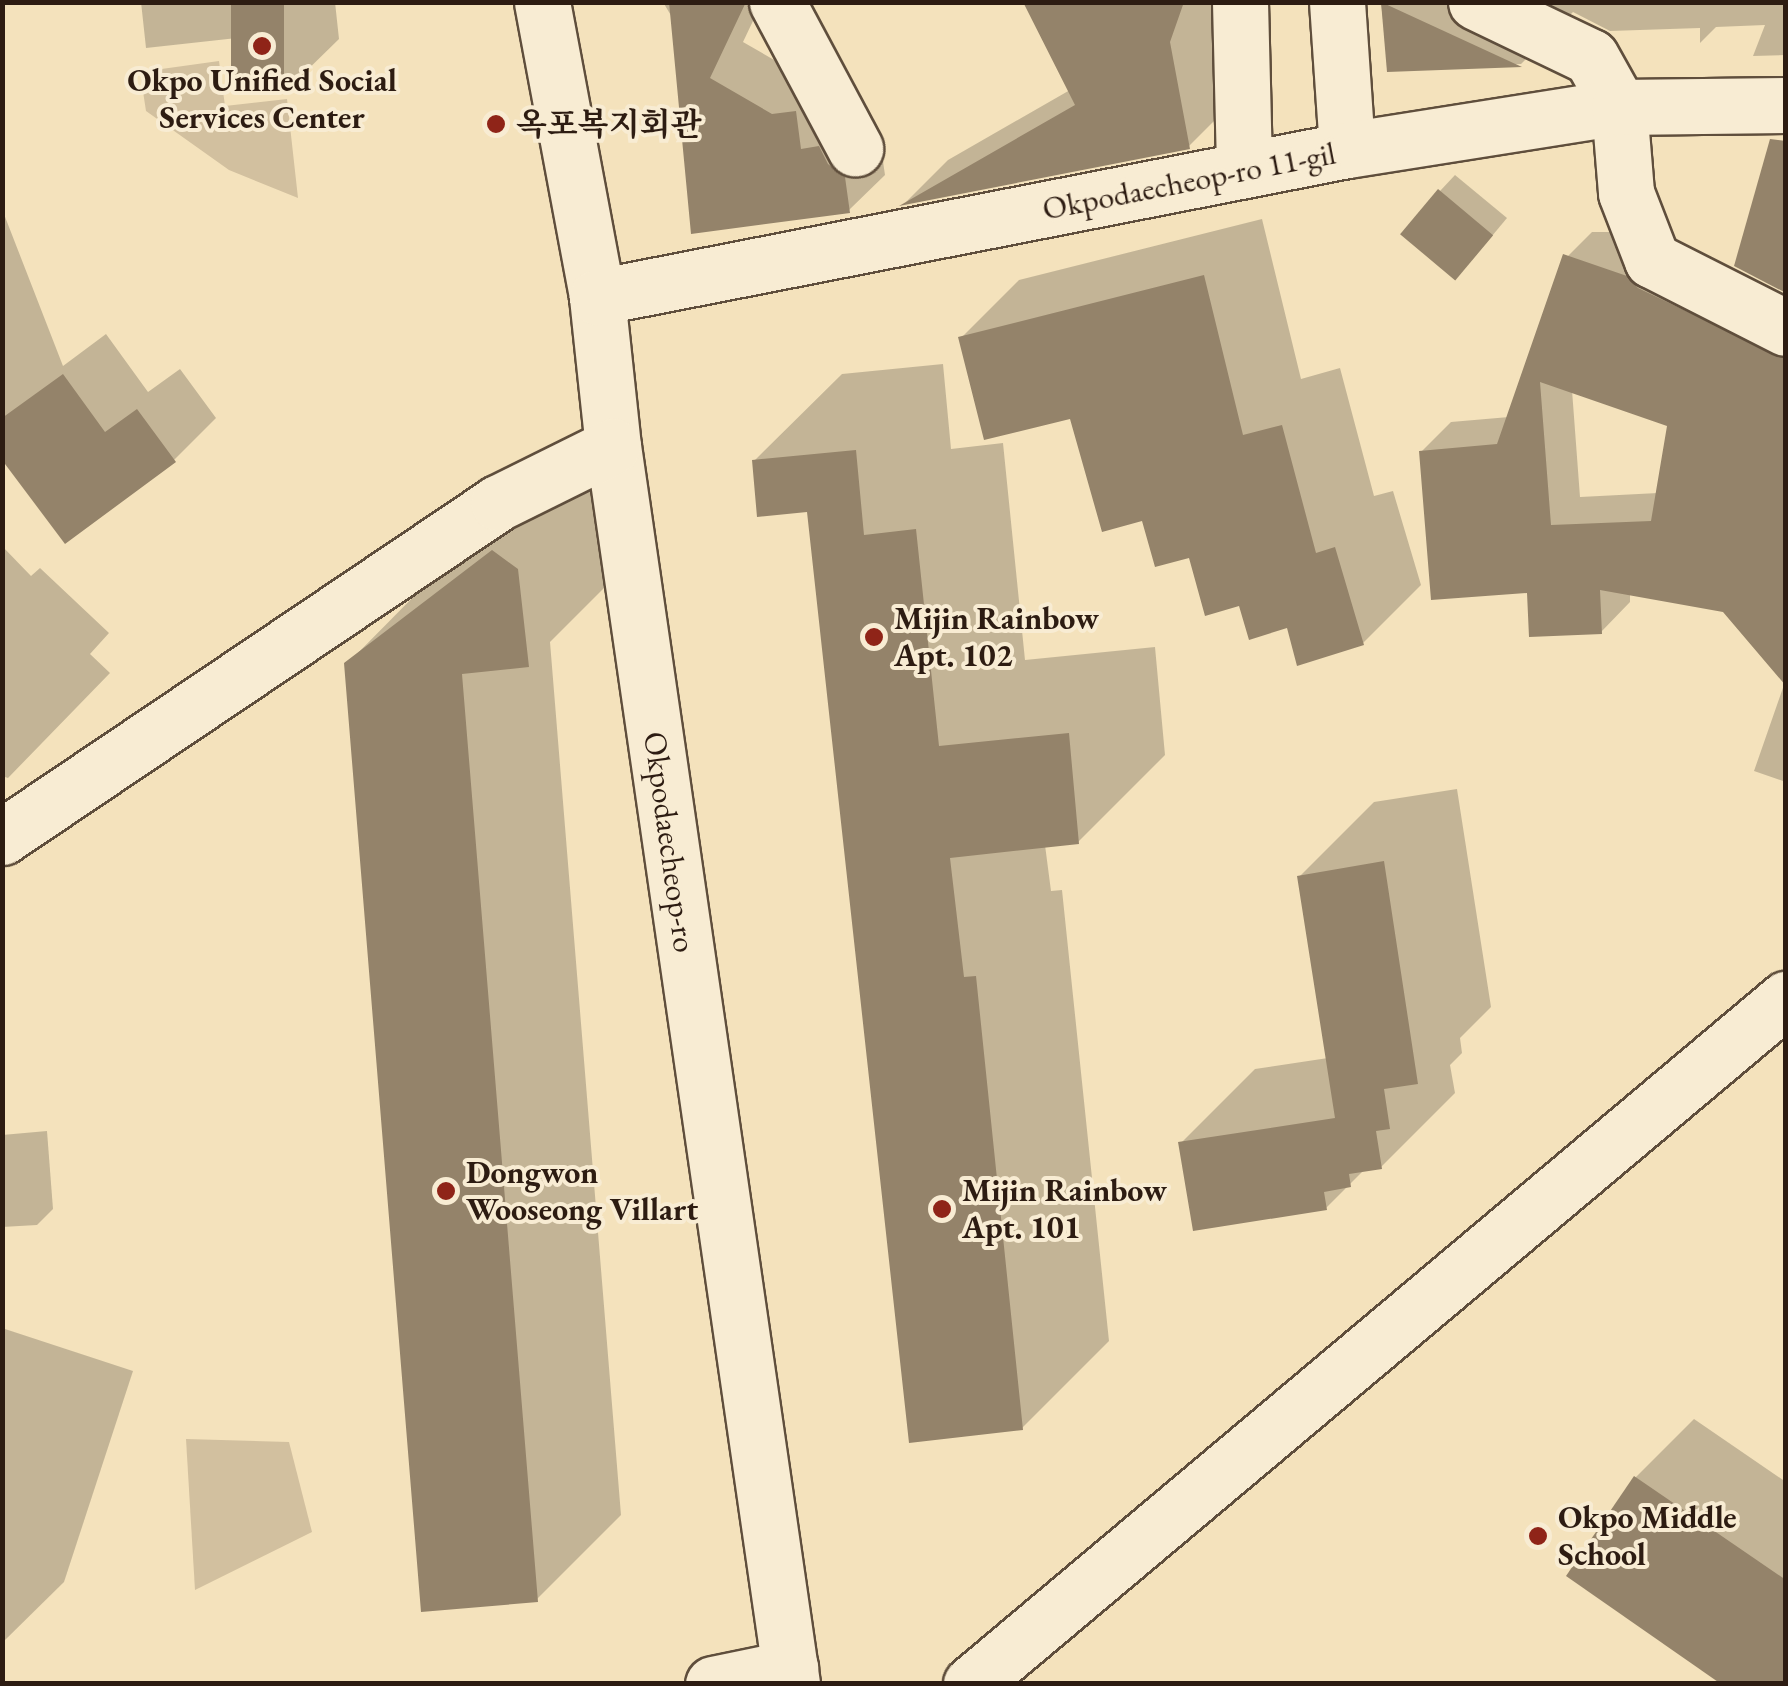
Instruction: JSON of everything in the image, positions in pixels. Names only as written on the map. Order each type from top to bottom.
[{"type":"street","name":"Okpodaecheop-ro","points":[[542,2],[596,297],[613,446],[791,1676]]},
{"type":"street","points":[[777,2],[855,148]]},
{"type":"street","points":[[1240,2],[1244,169]]},
{"type":"street","points":[[1336,2],[1348,150]]},
{"type":"street","points":[[1476,2],[1590,57],[1619,107],[1626,193],[1652,260],[1786,328]]},
{"type":"street","name":"Okpodaecheop-ro 11-gil","points":[[596,297],[1348,150],[1619,107],[1786,104]]},
{"type":"street","points":[[4,835],[498,503],[613,446]]},
{"type":"street","points":[[971,1684],[1786,999]]},
{"type":"street","points":[[714,1684],[791,1676]]},
{"type":"shaded area","points":[[219,61],[225,106],[287,99],[298,198],[229,170],[146,111],[140,72]]},
{"type":"shaded area","points":[[186,1439],[289,1442],[312,1532],[195,1590]]},
{"type":"building","points":[[231,2],[284,2],[284,93],[231,93]]},
{"type":"building","points":[[669,2],[746,2],[710,78],[772,114],[796,111],[801,149],[819,146],[828,164],[845,177],[850,213],[691,234]]},
{"type":"building","points":[[1023,2],[1184,2],[1170,42],[1190,149],[899,206],[1075,105]]},
{"type":"building","points":[[1381,2],[1522,67],[1387,72]]},
{"type":"building","points":[[1770,139],[1786,141],[1786,293],[1734,266]]},
{"type":"building","points":[[1438,189],[1493,235],[1455,280],[1400,234]]},
{"type":"building","points":[[1563,254],[1627,276],[1638,288],[1786,359],[1786,686],[1723,612],[1600,590],[1602,634],[1529,637],[1527,593],[1431,600],[1419,451],[1497,444]],"holes":[[[1540,382],[1667,426],[1651,521],[1551,525]]]},
{"type":"building","points":[[1204,275],[1243,435],[1282,425],[1316,553],[1335,547],[1364,645],[1297,666],[1287,628],[1249,640],[1239,606],[1205,616],[1189,558],[1155,567],[1142,521],[1102,532],[1070,419],[984,440],[958,337]]},
{"type":"building","points":[[63,374],[105,432],[137,409],[176,462],[65,544],[2,460],[2,418]]},
{"type":"building","points":[[856,450],[864,535],[916,529],[939,746],[1069,733],[1079,844],[950,858],[964,977],[976,976],[1023,1430],[909,1443],[807,512],[757,517],[752,460]]},
{"type":"building","name":"Dongwon Wooseong Villart","points":[[492,550],[518,569],[529,667],[462,674],[538,1602],[421,1612],[344,663]]},
{"type":"building","points":[[1384,861],[1418,1084],[1384,1089],[1390,1129],[1376,1131],[1382,1169],[1349,1174],[1351,1187],[1324,1192],[1327,1210],[1193,1231],[1178,1142],[1335,1118],[1297,876]]},
{"type":"building","points":[[1634,1476],[1786,1580],[1786,1684],[1721,1684],[1566,1576]]},
{"type":"place","name":"Okpo Unified Social Services Center","points":[[262,46]]},
{"type":"place","name":"옥포복지회관","points":[[496,124]]},
{"type":"place","name":"Mijin Rainbow Apt. 102","points":[[874,637]]},
{"type":"place","name":"Dongwon Wooseong Villart","points":[[446,1191]]},
{"type":"place","name":"Mijin Rainbow Apt. 101","points":[[942,1209]]},
{"type":"place","name":"Okpo Middle School","points":[[1538,1536]]}]
